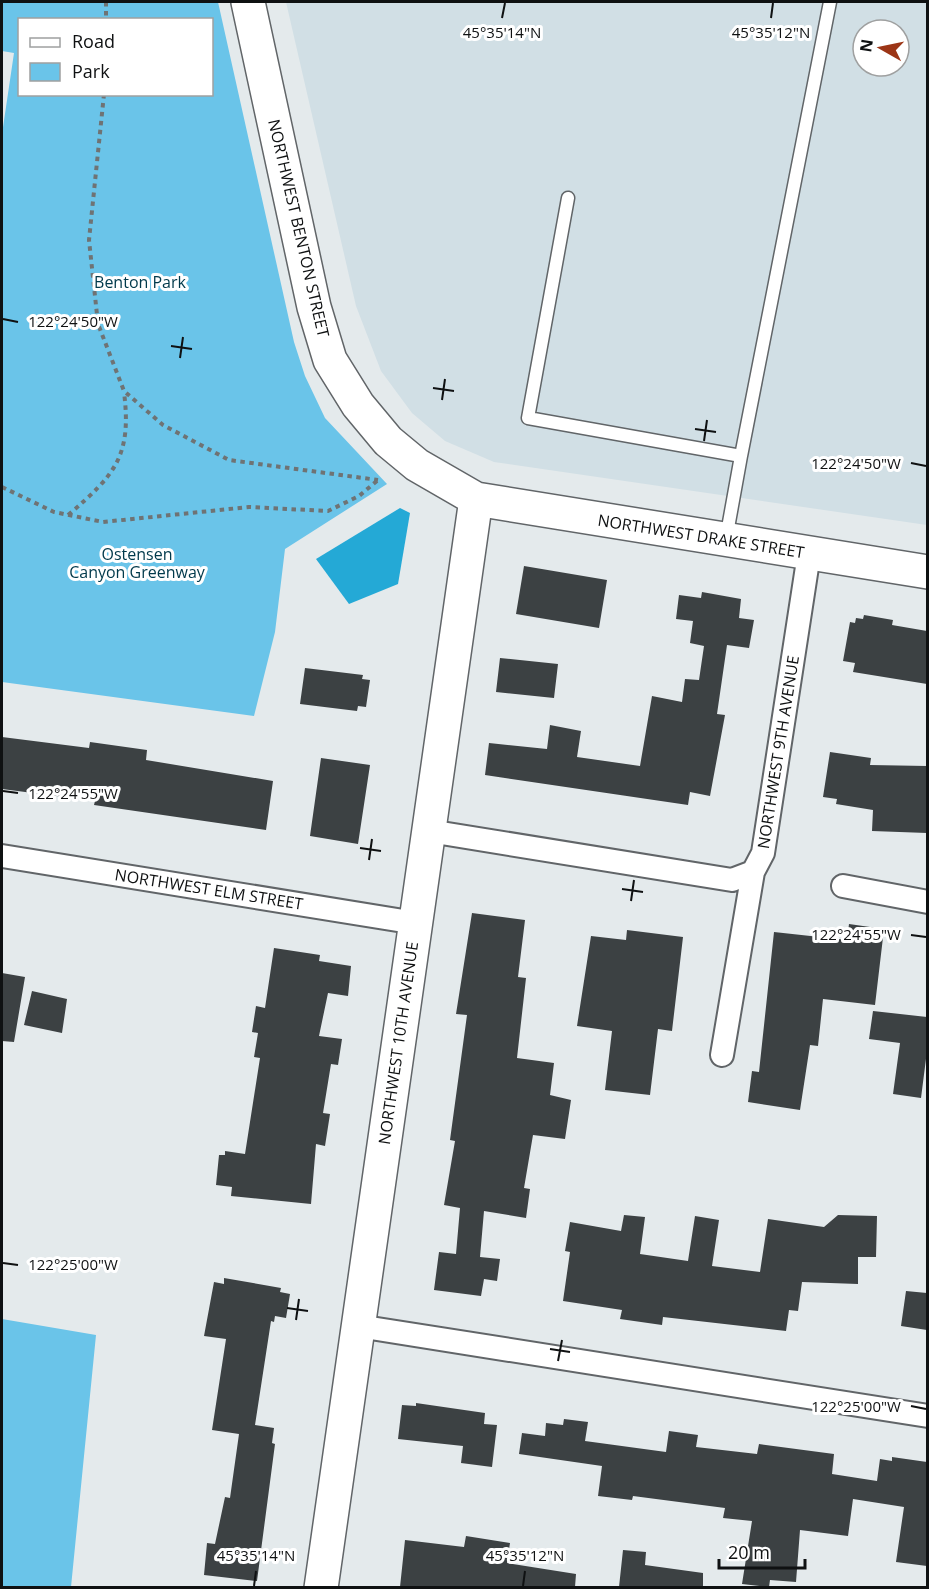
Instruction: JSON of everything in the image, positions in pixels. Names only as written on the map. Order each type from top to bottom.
[{"type":"street","name":"NORTHWEST BENTON STREET","points":[[248,2],[314,307],[330,360],[358,405],[388,441],[417,465],[476,499]]},
{"type":"street","name":"NORTHWEST DRAKE STREET","points":[[476,499],[927,572]]},
{"type":"street","name":"NORTHWEST 10TH AVENUE","points":[[321,1587],[476,499]]},
{"type":"street","name":"NORTHWEST 9TH AVENUE","points":[[722,1055],[753,872],[763,853],[809,554]]},
{"type":"street","points":[[429,831],[732,880],[753,872]]},
{"type":"street","name":"NORTHWEST ELM STREET","points":[[2,856],[416,923]]},
{"type":"street","points":[[843,886],[927,902]]},
{"type":"street","points":[[358,1326],[927,1416]]},
{"type":"lane","points":[[725,540],[830,2]]},
{"type":"lane","points":[[568,198],[528,418],[741,456]]},
{"type":"path","points":[[105,2],[106,18]]},
{"type":"path","points":[[68,515],[101,486],[120,458],[128,423],[124,391],[98,324],[89,240],[104,96]]},
{"type":"path","points":[[124,391],[163,425],[229,460],[378,480]]},
{"type":"path","points":[[2,487],[54,512],[103,522],[249,507],[328,511],[358,496],[406,456]]},
{"type":"shaded area","points":[[286,2],[927,2],[927,525],[494,462],[445,441],[412,413],[381,371],[356,306]]},
{"type":"shaded area","points":[[400,508],[410,513],[398,584],[349,604],[316,559]]},
{"type":"green space","points":[[2,2],[218,2],[294,342],[305,376],[325,418],[387,484],[285,549],[275,632],[254,716],[2,682],[2,134],[14,53],[2,51]]},
{"type":"green space","points":[[2,1319],[96,1335],[71,1587],[2,1587]]},
{"type":"building","points":[[524,566],[607,580],[599,628],[516,614]]},
{"type":"building","points":[[702,592],[741,599],[739,618],[754,620],[749,648],[727,645],[717,714],[725,715],[710,796],[690,792],[688,805],[485,775],[489,743],[547,749],[550,725],[581,731],[577,757],[640,766],[652,696],[682,702],[685,679],[699,680],[704,646],[690,643],[693,621],[676,619],[679,595],[701,598]]},
{"type":"building","points":[[864,615],[893,620],[892,625],[927,631],[927,684],[853,672],[855,663],[843,661],[850,622],[855,623],[856,618],[863,619]]},
{"type":"building","points":[[500,658],[558,664],[554,698],[496,692]]},
{"type":"building","points":[[305,668],[363,675],[362,679],[370,680],[366,707],[358,706],[357,711],[300,704]]},
{"type":"building","points":[[2,737],[89,748],[90,742],[147,750],[146,760],[273,781],[266,830],[94,805],[95,801],[2,789]]},
{"type":"building","points":[[830,752],[871,758],[870,765],[927,766],[927,833],[872,831],[873,810],[836,804],[837,799],[823,797]]},
{"type":"building","points":[[321,758],[370,765],[358,844],[310,836]]},
{"type":"building","points":[[472,913],[525,920],[518,977],[526,978],[517,1058],[554,1063],[550,1095],[571,1100],[565,1139],[533,1135],[524,1188],[530,1189],[526,1218],[484,1211],[480,1257],[500,1259],[497,1281],[484,1279],[481,1296],[434,1290],[439,1252],[456,1254],[460,1208],[444,1205],[455,1141],[450,1140],[467,1015],[456,1014]]},
{"type":"building","points":[[849,924],[884,929],[875,1005],[823,999],[818,1046],[810,1045],[800,1110],[748,1102],[752,1071],[759,1072],[774,932],[847,940]]},
{"type":"building","points":[[627,930],[683,937],[672,1031],[658,1029],[650,1095],[605,1090],[612,1031],[577,1026],[591,936],[626,940]]},
{"type":"building","points":[[274,948],[320,955],[319,961],[351,966],[348,996],[328,993],[319,1036],[342,1039],[338,1065],[331,1064],[323,1113],[330,1114],[325,1146],[316,1144],[311,1204],[231,1196],[232,1187],[216,1185],[219,1155],[225,1155],[225,1151],[245,1154],[260,1058],[254,1057],[258,1033],[252,1032],[256,1006],[265,1008]]},
{"type":"building","points":[[2,973],[25,977],[14,1042],[2,1041]]},
{"type":"building","points":[[32,991],[67,999],[62,1033],[24,1025]]},
{"type":"building","points":[[873,1011],[927,1017],[927,1051],[921,1098],[893,1094],[900,1043],[869,1039]]},
{"type":"building","points":[[624,1215],[645,1217],[640,1254],[688,1261],[695,1216],[719,1220],[712,1266],[760,1272],[768,1219],[824,1227],[838,1215],[877,1216],[876,1257],[858,1257],[858,1284],[802,1282],[798,1311],[789,1310],[786,1331],[663,1317],[662,1325],[620,1319],[622,1310],[563,1301],[570,1252],[565,1251],[570,1222],[621,1231]]},
{"type":"building","points":[[224,1278],[281,1288],[280,1292],[290,1294],[286,1318],[275,1316],[274,1322],[271,1321],[255,1425],[274,1428],[272,1443],[275,1444],[257,1581],[204,1575],[207,1543],[215,1544],[225,1497],[230,1498],[239,1434],[212,1430],[226,1339],[204,1336],[214,1282],[224,1284]]},
{"type":"building","points":[[906,1291],[927,1293],[927,1330],[901,1326]]},
{"type":"building","points":[[416,1403],[485,1413],[484,1424],[497,1425],[492,1467],[461,1463],[463,1446],[398,1439],[402,1405],[416,1406]]},
{"type":"building","points":[[564,1419],[588,1422],[585,1441],[666,1452],[669,1431],[698,1435],[696,1447],[757,1454],[759,1444],[834,1454],[832,1474],[877,1481],[880,1459],[892,1461],[892,1457],[927,1462],[927,1566],[896,1562],[904,1507],[853,1499],[848,1536],[800,1530],[796,1582],[770,1580],[769,1587],[742,1584],[752,1521],[723,1518],[725,1508],[633,1496],[632,1500],[598,1496],[602,1466],[519,1454],[522,1433],[545,1436],[546,1423],[563,1425]]},
{"type":"building","points":[[466,1536],[510,1543],[507,1563],[576,1574],[575,1587],[400,1587],[405,1540],[464,1547]]},
{"type":"building","points":[[623,1550],[646,1552],[645,1565],[703,1573],[703,1587],[619,1587]]},
{"type":"park label","name":"Benton Park","points":[[140,282]]},
{"type":"park label","name":"Ostensen Canyon Greenway","points":[[137,563]]}]
